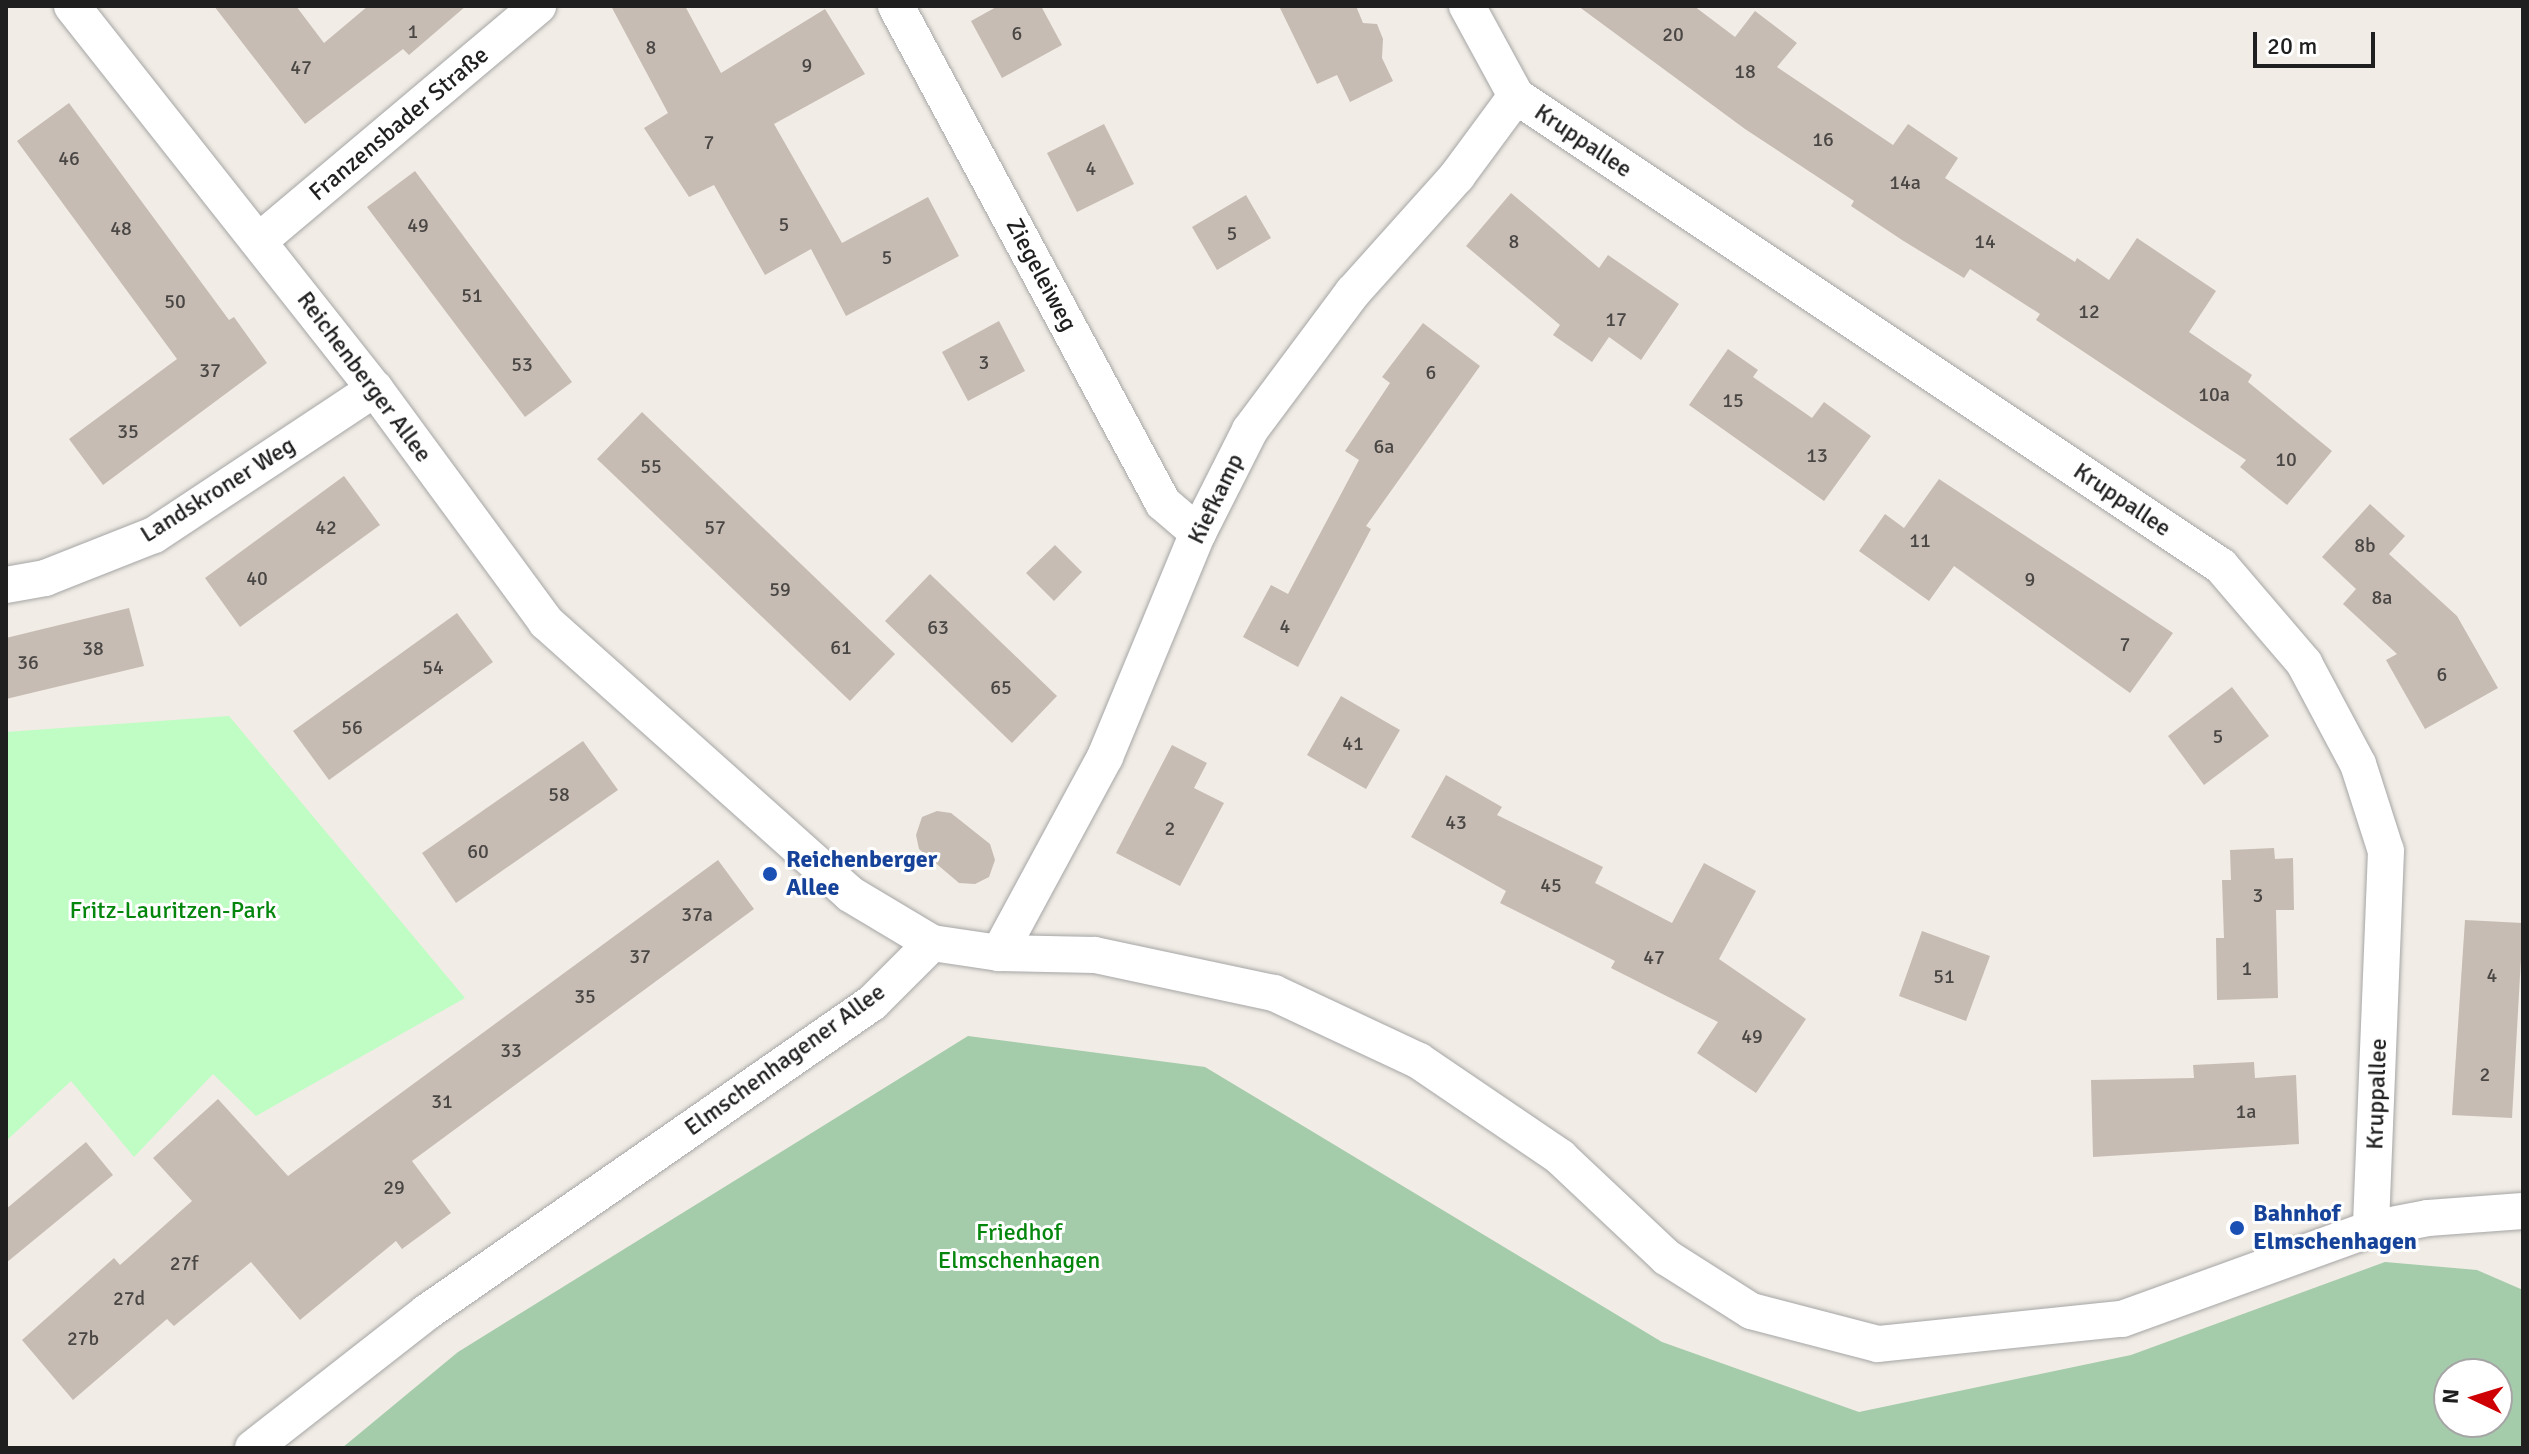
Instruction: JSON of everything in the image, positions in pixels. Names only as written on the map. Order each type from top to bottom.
[{"type":"street","name":"Reichenberger Allee","points":[[72,6],[375,389],[546,622],[850,894],[932,943]]},
{"type":"street","name":"Franzensbader Straße","points":[[259,241],[538,6]]},
{"type":"street","name":"Ziegeleiweg","points":[[896,6],[1163,503],[1198,533]]},
{"type":"street","name":"Kruppallee","points":[[1467,6],[1516,96],[2221,566],[2304,663],[2358,764],[2386,851],[2371,1229]]},
{"type":"street","name":"Kiefkamp","points":[[999,953],[1105,757],[1198,533],[1250,430],[1353,292],[1457,176],[1516,96]]},
{"type":"street","name":"Landskroner Weg","points":[[6,585],[45,578],[154,535],[375,389]]},
{"type":"street","points":[[932,943],[999,953],[1095,955],[1274,993],[1419,1061],[1560,1157],[1666,1257],[1751,1311],[1878,1344],[2122,1319],[2371,1229],[2428,1218],[2523,1211]]},
{"type":"street","name":"Elmschenhagener Allee","points":[[253,1448],[427,1312],[872,1003],[932,943]]},
{"type":"green space","name":"Fritz-Lauritzen-Park","points":[[229,716],[465,998],[256,1116],[213,1074],[134,1157],[71,1081],[6,1141],[6,732]]},
{"type":"green space","name":"Friedhof Elmschenhagen","points":[[968,1036],[1205,1067],[1662,1342],[1859,1412],[2131,1355],[2385,1262],[2477,1270],[2523,1290],[2523,1448],[342,1448],[458,1352]]},
{"type":"building","points":[[214,6],[296,6],[324,43],[368,6],[466,6],[409,55],[403,49],[305,124]]},
{"type":"building","points":[[611,6],[685,6],[721,73],[825,9],[865,74],[774,124],[842,243],[928,197],[959,256],[846,316],[811,249],[765,275],[714,185],[689,197],[644,128],[668,113]]},
{"type":"building","points":[[998,6],[1041,6],[1062,45],[1002,78],[971,21]]},
{"type":"building","points":[[1279,6],[1356,6],[1363,23],[1377,24],[1383,39],[1382,58],[1393,81],[1350,102],[1337,75],[1317,84]]},
{"type":"building","points":[[1578,6],[1694,6],[1735,37],[1755,11],[1797,43],[1777,67],[1893,145],[1908,124],[1958,158],[1945,178],[2075,262],[2077,258],[2109,280],[2137,238],[2216,291],[2189,332],[2252,375],[2248,382],[2332,451],[2287,505],[2240,467],[2246,460],[2036,320],[2040,314],[1970,269],[1964,278],[1851,206],[1854,201],[1745,129]]},
{"type":"building","points":[[69,103],[229,320],[234,317],[267,363],[103,485],[69,439],[177,359],[17,141]]},
{"type":"building","points":[[1104,124],[1134,184],[1077,212],[1047,153]]},
{"type":"building","points":[[415,171],[572,382],[525,417],[367,207]]},
{"type":"building","points":[[1511,193],[1599,268],[1608,255],[1679,304],[1641,360],[1609,337],[1592,362],[1553,335],[1560,325],[1466,246]]},
{"type":"building","points":[[1246,195],[1271,238],[1217,270],[1192,227]]},
{"type":"building","points":[[999,321],[1025,371],[968,401],[942,352]]},
{"type":"building","points":[[1423,323],[1480,366],[1366,526],[1371,529],[1298,667],[1243,637],[1271,585],[1288,594],[1359,460],[1345,451],[1390,383],[1382,377]]},
{"type":"building","points":[[1728,349],[1758,370],[1753,377],[1812,418],[1824,402],[1871,436],[1824,501],[1689,405]]},
{"type":"building","points":[[642,412],[895,654],[850,701],[597,459]]},
{"type":"building","points":[[344,476],[380,525],[240,627],[205,578]]},
{"type":"building","points":[[1939,479],[2173,633],[2130,693],[1954,566],[1929,601],[1859,551],[1885,514],[1904,528]]},
{"type":"building","points":[[2370,504],[2405,536],[2389,554],[2457,616],[2498,688],[2425,729],[2386,660],[2397,654],[2343,604],[2356,589],[2322,557]]},
{"type":"building","points":[[1055,545],[1082,572],[1054,601],[1026,573]]},
{"type":"building","points":[[930,574],[1057,696],[1012,743],[885,621]]},
{"type":"building","points":[[129,608],[144,666],[6,699],[6,638]]},
{"type":"building","points":[[457,613],[493,662],[329,780],[293,731]]},
{"type":"building","points":[[2232,687],[2269,736],[2204,785],[2168,736]]},
{"type":"building","points":[[1341,696],[1400,730],[1366,789],[1307,755]]},
{"type":"building","points":[[583,741],[618,790],[456,903],[422,853]]},
{"type":"building","points":[[1172,745],[1207,763],[1194,788],[1224,803],[1180,886],[1116,853]]},
{"type":"building","points":[[1446,775],[1502,807],[1497,815],[1603,867],[1595,883],[1672,923],[1704,863],[1756,891],[1719,959],[1806,1019],[1756,1093],[1697,1053],[1718,1022],[1611,968],[1615,961],[1500,903],[1506,891],[1411,837]]},
{"type":"building","points":[[937,811],[951,813],[990,844],[995,860],[989,877],[975,884],[959,883],[919,849],[916,835],[922,817]]},
{"type":"building","points":[[2274,848],[2275,859],[2293,858],[2294,910],[2276,910],[2278,998],[2217,1000],[2216,938],[2224,938],[2222,880],[2231,880],[2230,850]]},
{"type":"building","points":[[718,860],[754,909],[412,1161],[451,1213],[402,1249],[396,1241],[300,1320],[251,1262],[174,1326],[167,1319],[73,1400],[22,1340],[114,1258],[120,1265],[192,1201],[153,1158],[218,1099],[288,1176]]},
{"type":"building","points":[[2465,920],[2523,923],[2512,1118],[2452,1115]]},
{"type":"building","points":[[1922,931],[1990,956],[1966,1021],[1899,996]]},
{"type":"building","points":[[2254,1062],[2255,1078],[2296,1075],[2299,1144],[2093,1157],[2091,1080],[2194,1078],[2193,1065]]},
{"type":"building","points":[[86,1142],[113,1175],[6,1263],[6,1209]]},
{"type":"place","name":"Reichenberger Allee","points":[[770,874]]},
{"type":"place","name":"Bahnhof Elmschenhagen","points":[[2237,1228]]}]
